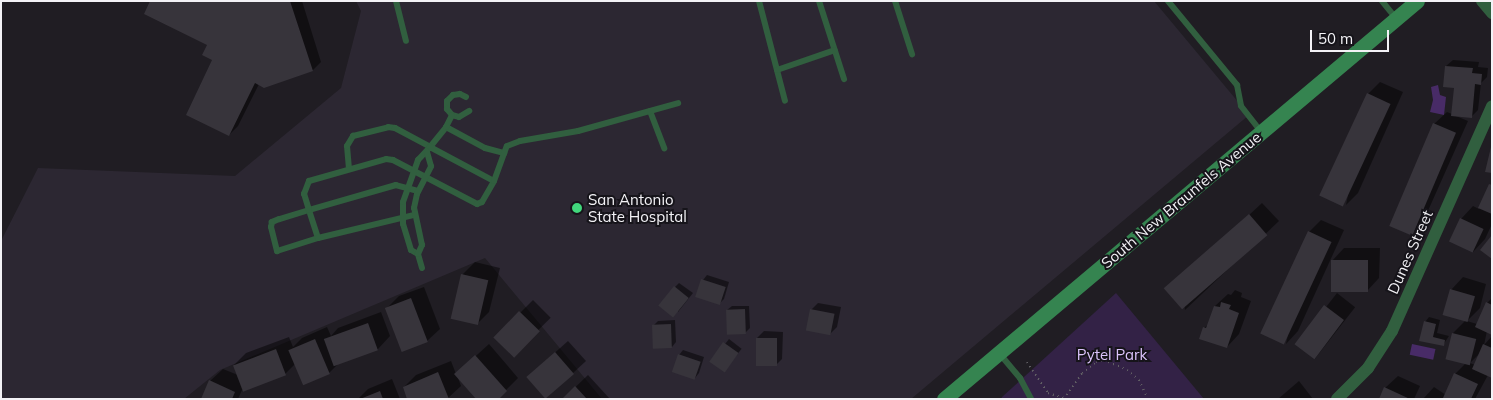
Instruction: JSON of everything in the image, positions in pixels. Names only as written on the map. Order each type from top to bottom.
[{"type":"main road","name":"South New Braunfels Avenue","points":[[944,399],[1417,1]]},
{"type":"street","points":[[1482,1],[1492,13]]},
{"type":"street","name":"Dunes Street","points":[[1337,399],[1368,368],[1392,331],[1492,106]]},
{"type":"lane","points":[[396,1],[406,41]]},
{"type":"lane","points":[[758,1],[785,101]]},
{"type":"lane","points":[[820,1],[844,80]]},
{"type":"lane","points":[[894,1],[912,54]]},
{"type":"lane","points":[[1168,1],[1237,85],[1241,106],[1262,133]]},
{"type":"lane","points":[[1382,1],[1397,19]]},
{"type":"lane","points":[[777,70],[834,50]]},
{"type":"lane","points":[[452,115],[446,105],[449,98],[456,94],[466,97]]},
{"type":"lane","points":[[318,238],[304,194],[310,181],[386,158],[477,204],[482,202],[494,181],[502,164],[507,146],[520,141],[578,131],[678,103]]},
{"type":"lane","points":[[452,115],[462,116],[469,111]]},
{"type":"lane","points":[[650,111],[664,148]]},
{"type":"lane","points":[[418,254],[412,250],[402,217],[403,202],[418,160],[446,127],[452,115]]},
{"type":"lane","points":[[446,127],[485,148],[504,153]]},
{"type":"lane","points":[[349,168],[347,146],[354,136],[381,128],[395,128],[428,150],[494,181]]},
{"type":"lane","points":[[422,268],[418,254],[422,245],[414,215],[418,191],[431,166],[428,150]]},
{"type":"lane","points":[[414,215],[318,238],[277,251],[271,227],[272,222],[396,185],[418,191]]},
{"type":"lane","points":[[999,353],[1020,378],[1031,399]]},
{"type":"path","points":[[1027,362],[1048,393],[1064,399],[1082,373],[1096,362],[1104,360],[1127,370],[1139,380],[1148,399]]},
{"type":"shaded area","name":"San Antonio State Hospital","points":[[356,1],[1154,1],[1249,115],[911,399],[602,399],[485,258],[220,370],[184,399],[1,399],[1,241],[38,168],[235,176],[341,88],[361,11]]},
{"type":"shaded area","points":[[1438,85],[1440,95],[1446,97],[1444,115],[1430,112],[1433,100],[1431,87]]},
{"type":"shaded area","points":[[1412,344],[1435,349],[1433,360],[1410,355]]},
{"type":"green space","name":"Pytel Park","points":[[1116,293],[1204,399],[1001,399],[1002,397]]},
{"type":"building","points":[[150,1],[290,1],[313,71],[264,88],[255,83],[229,136],[186,115],[212,60],[202,55],[207,45],[144,14]]},
{"type":"building","points":[[1445,66],[1473,68],[1472,73],[1482,74],[1481,85],[1475,84],[1472,118],[1451,116],[1454,88],[1443,87]]},
{"type":"building","points":[[1367,93],[1391,104],[1343,206],[1319,195]]},
{"type":"building","points":[[1433,123],[1456,133],[1412,236],[1389,226]]},
{"type":"building","points":[[1492,147],[1492,173],[1485,172]]},
{"type":"building","points":[[1489,184],[1492,185],[1492,214],[1478,208]]},
{"type":"building","points":[[1249,214],[1267,235],[1182,309],[1164,288]]},
{"type":"building","points":[[1460,218],[1484,229],[1473,253],[1449,242]]},
{"type":"building","points":[[1308,231],[1332,242],[1284,344],[1260,333]]},
{"type":"building","points":[[1492,235],[1492,259],[1480,250]]},
{"type":"building","points":[[1331,260],[1368,260],[1368,292],[1331,292]]},
{"type":"building","points":[[461,274],[488,280],[478,325],[451,319]]},
{"type":"building","points":[[701,279],[726,287],[720,305],[695,297]]},
{"type":"building","points":[[674,286],[689,298],[673,317],[658,305]]},
{"type":"building","points":[[1450,289],[1475,296],[1468,322],[1443,315]]},
{"type":"building","points":[[411,298],[428,342],[402,352],[385,308]]},
{"type":"building","points":[[1221,302],[1231,305],[1229,309],[1239,313],[1227,348],[1199,339],[1203,327],[1206,328],[1214,306],[1220,307]]},
{"type":"building","points":[[1486,302],[1492,305],[1492,335],[1475,327]]},
{"type":"building","points":[[1324,305],[1344,320],[1314,359],[1295,344]]},
{"type":"building","points":[[745,309],[746,334],[727,335],[726,310]]},
{"type":"building","points":[[810,309],[835,314],[830,335],[806,331]]},
{"type":"building","points":[[519,311],[540,331],[514,358],[493,338]]},
{"type":"building","points":[[1424,321],[1436,324],[1433,337],[1445,340],[1444,346],[1419,341]]},
{"type":"building","points":[[368,323],[378,350],[334,366],[324,339]]},
{"type":"building","points":[[671,324],[672,348],[653,349],[652,325]]},
{"type":"building","points":[[1452,333],[1476,339],[1470,365],[1445,359]]},
{"type":"building","points":[[756,338],[777,338],[777,366],[756,366]]},
{"type":"building","points":[[315,339],[330,374],[303,385],[288,350]]},
{"type":"building","points":[[723,342],[739,353],[725,373],[709,362]]},
{"type":"building","points":[[1483,344],[1492,348],[1492,378],[1472,369]]},
{"type":"building","points":[[276,349],[286,375],[243,392],[233,365]]},
{"type":"building","points":[[555,352],[574,374],[545,399],[526,377]]},
{"type":"building","points":[[678,354],[701,362],[695,380],[672,372]]},
{"type":"building","points":[[475,355],[507,391],[499,399],[476,399],[454,374]]},
{"type":"building","points":[[438,372],[449,399],[407,399],[403,387]]},
{"type":"building","points":[[1454,373],[1478,384],[1471,399],[1443,398]]},
{"type":"building","points":[[209,380],[235,392],[232,399],[201,399]]},
{"type":"building","points":[[575,386],[587,399],[562,399]]},
{"type":"building","points":[[1384,387],[1410,399],[1379,399]]},
{"type":"building","points":[[380,391],[383,399],[360,399]]},
{"type":"place","name":"San Antonio State Hospital","points":[[577,208]]}]
